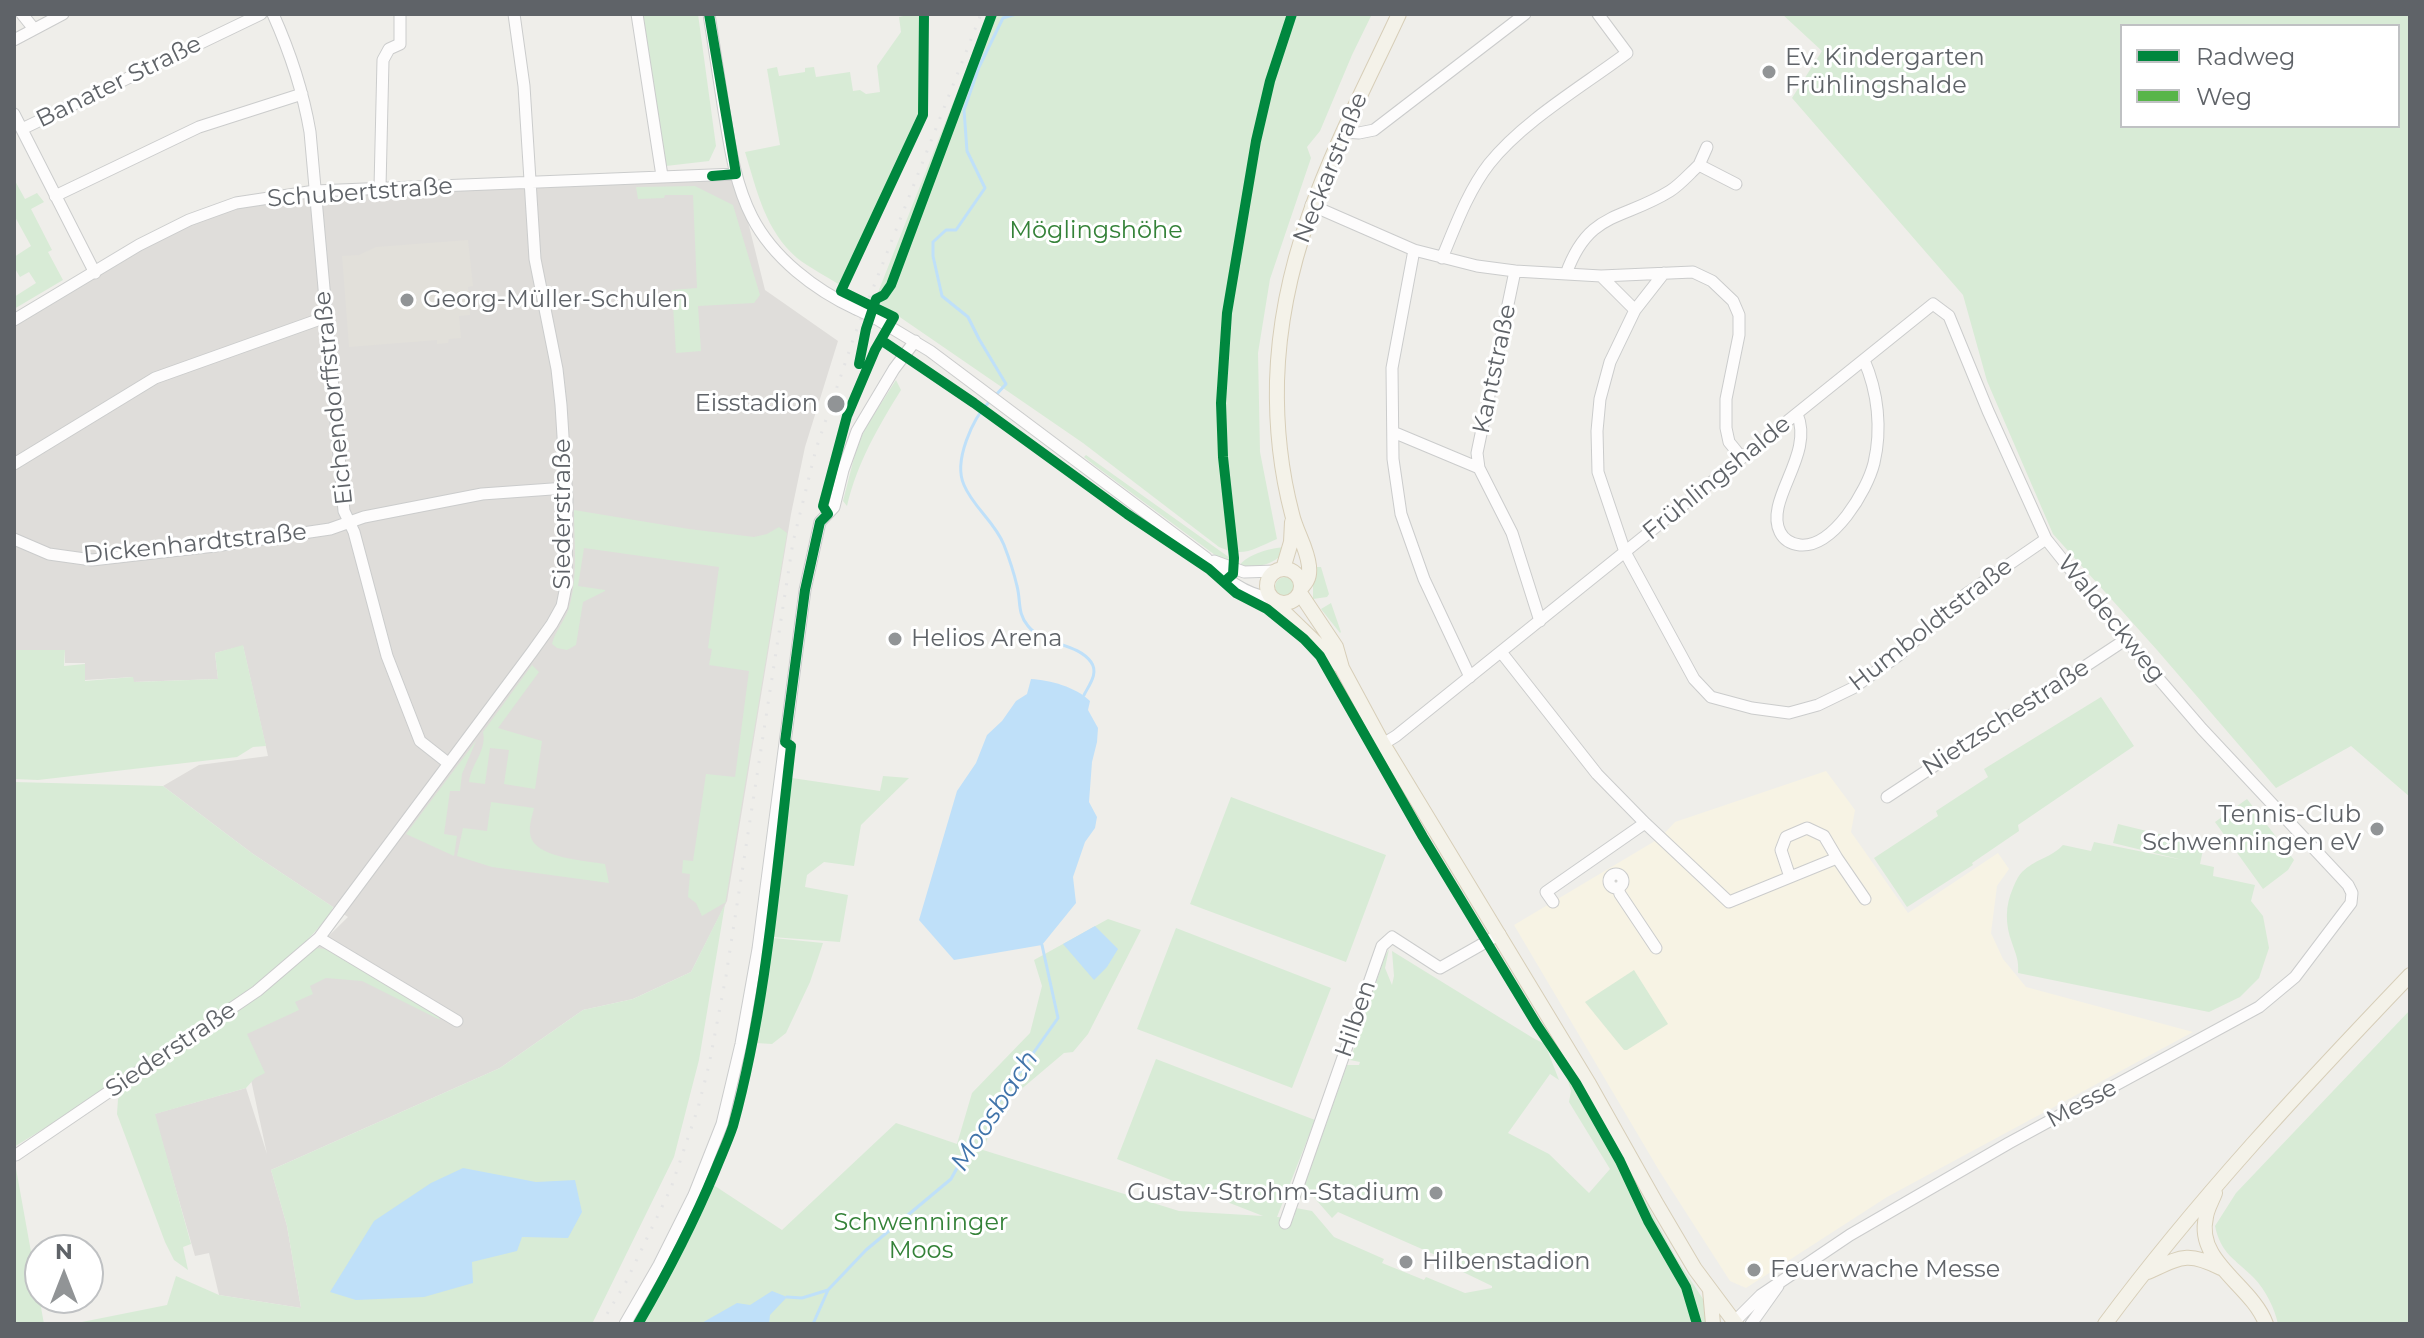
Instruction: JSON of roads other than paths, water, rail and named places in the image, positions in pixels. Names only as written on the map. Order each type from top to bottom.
[{"type":"main road","name":"Neckarstraße","points":[[1301,590],[1310,576],[1309,565],[1305,544],[1293,518],[1281,462],[1277,407],[1277,363],[1288,287],[1311,205],[1399,14]]},
{"type":"main road","name":"Neckarstraße","points":[[1280,570],[1291,542],[1293,518]]},
{"type":"main road","points":[[1342,668],[1274,600],[1267,583],[1280,570],[1297,574],[1301,590],[1336,647],[1342,668],[1383,744],[1500,934],[1656,1203],[1734,1323]]},
{"type":"main road","points":[[1274,600],[1290,603],[1301,590]]},
{"type":"main road","points":[[2105,1324],[2219,1181],[2410,975]]},
{"type":"main road","points":[[2219,1181],[2206,1216],[2204,1230],[2207,1245],[2223,1269],[2255,1302],[2266,1324]]},
{"type":"main road","points":[[2144,1273],[2179,1257],[2203,1259],[2223,1269]]},
{"type":"main road","points":[[1710,1290],[1713,1324]]},
{"type":"street","points":[[22,14],[34,29]]},
{"type":"street","points":[[14,40],[63,14]]},
{"type":"street","name":"Banater Straße","points":[[22,129],[261,14]]},
{"type":"street","name":"Eichendorffstraße","points":[[273,14],[291,57],[310,132],[344,511],[354,532],[387,656],[420,741],[448,763]]},
{"type":"street","points":[[380,187],[383,60],[389,49],[400,44],[400,14]]},
{"type":"street","name":"Siederstraße","points":[[16,1155],[234,1008],[319,938],[532,652],[562,606],[566,586],[566,488],[561,405],[535,259],[524,86],[514,14]]},
{"type":"street","points":[[637,14],[662,176]]},
{"type":"street","points":[[709,14],[736,174],[753,218],[785,260],[824,293],[915,341],[1244,589],[1274,600]]},
{"type":"street","points":[[1343,132],[1374,130],[1525,14]]},
{"type":"street","points":[[1442,258],[1461,213],[1488,166],[1519,132],[1627,53],[1598,14]]},
{"type":"street","points":[[55,196],[199,127],[302,94]]},
{"type":"street","points":[[14,114],[95,273]]},
{"type":"street","points":[[1566,274],[1584,238],[1600,223],[1672,190],[1699,165],[1707,147]]},
{"type":"street","points":[[1699,165],[1736,184]]},
{"type":"street","name":"Schubertstraße","points":[[14,320],[139,245],[236,203],[315,191],[380,187],[736,174]]},
{"type":"street","points":[[1311,205],[1414,250],[1477,266],[1601,276],[1693,272],[1712,281],[1733,301],[1739,315],[1739,335],[1726,399],[1726,428],[1729,442],[1742,458]]},
{"type":"street","points":[[1414,250],[1392,368],[1393,459],[1401,514],[1424,579],[1470,677]]},
{"type":"street","name":"Kantstraße","points":[[1515,271],[1477,453],[1479,468],[1512,533],[1540,621]]},
{"type":"street","name":"Humboldtstraße","points":[[1664,273],[1635,310],[1610,362],[1600,399],[1598,472],[1625,552],[1694,679],[1711,697],[1752,708],[1789,713],[1818,705],[1853,688],[1899,655],[1966,594],[2046,539]]},
{"type":"street","points":[[1601,276],[1635,310]]},
{"type":"street","name":"Frühlingshalde","points":[[1383,744],[1933,304]]},
{"type":"street","name":"Waldeckweg","points":[[1933,304],[1949,316],[2046,539],[2125,640],[2202,729],[2346,882],[2352,893]]},
{"type":"street","points":[[14,464],[155,378],[326,317]]},
{"type":"street","points":[[625,1324],[694,1195],[722,1124],[741,1044],[758,949],[805,590],[820,522],[834,507],[857,431],[894,369],[915,341]]},
{"type":"street","points":[[1797,414],[1802,432],[1796,460],[1778,505],[1776,522],[1782,536],[1793,544],[1808,546],[1822,540],[1844,520],[1862,492],[1874,464],[1878,414],[1864,360]]},
{"type":"street","name":"Kantstraße","points":[[1393,432],[1479,468]]},
{"type":"street","name":"Dickenhardtstraße","points":[[14,539],[49,554],[92,560],[330,529],[364,517],[482,494],[566,488]]},
{"type":"street","points":[[1206,558],[1244,572],[1280,570]]},
{"type":"street","name":"Nietzschestraße","points":[[1887,797],[2125,640]]},
{"type":"street","points":[[1501,652],[1597,774],[1729,902],[1837,858]]},
{"type":"street","points":[[1553,902],[1546,892],[1645,823]]},
{"type":"street","points":[[1790,877],[1781,850],[1786,837],[1807,828],[1824,836],[1865,899]]},
{"type":"street","points":[[1618,888],[1656,948]]},
{"type":"street","name":"Messe","points":[[1734,1323],[1761,1295],[1850,1235],[2009,1143],[2259,1007],[2295,977],[2351,903],[2352,893]]},
{"type":"street","name":"Hilben","points":[[1285,1223],[1382,946],[1392,937],[1440,968],[1500,934]]},
{"type":"street","points":[[319,938],[457,1021]]},
{"type":"street","name":"Messe","points":[[1751,1324],[1780,1282]]},
{"type":"water","points":[[1031,679],[1062,685],[1084,696],[1090,701],[1088,710],[1098,728],[1089,802],[1097,817],[1073,877],[1076,903],[1042,945],[954,960],[919,920],[957,791],[976,763],[987,735],[1016,701],[1027,694]]},
{"type":"water","points":[[1095,926],[1118,949],[1094,980],[1063,944]]},
{"type":"water","points":[[463,1168],[536,1182],[575,1180],[582,1212],[568,1238],[522,1237],[517,1251],[472,1262],[473,1283],[424,1297],[356,1300],[330,1292],[374,1221],[431,1183]]},
{"type":"water","points":[[772,1291],[787,1297],[770,1315],[769,1324],[700,1324],[737,1303],[750,1305]]},
{"type":"waterway","name":"Moosbach","points":[[995,396],[1006,384],[968,317],[942,296],[933,242],[946,230],[956,230],[985,188],[967,151],[964,110],[979,67],[1003,18],[1016,14]]},
{"type":"waterway","name":"Moosbach","points":[[989,402],[966,440],[961,464],[964,485],[1004,545],[1016,581],[1021,612],[1028,626],[1042,637],[1077,651],[1091,662],[1094,675],[1084,695]]},
{"type":"waterway","name":"Moosbach","points":[[813,1324],[828,1290],[866,1250],[951,1179],[974,1137],[1058,1018],[1042,945]]},
{"type":"waterway","points":[[787,1297],[802,1298],[828,1290]]},
{"type":"railway","points":[[601,1324],[626,1282],[671,1188],[709,1065],[726,976],[793,542],[816,449],[855,334],[981,14]]},
{"type":"place","name":"Ev. Kindergarten Frühlingshalde","points":[[1769,72]]},
{"type":"place","name":"Georg-Müller-Schulen","points":[[407,300]]},
{"type":"place","name":"Eisstadion","points":[[836,404]]},
{"type":"place","name":"Helios Arena","points":[[895,639]]},
{"type":"place","name":"Tennis-Club Schwenningen eV","points":[[2377,829]]},
{"type":"place","name":"Gustav-Strohm-Stadium","points":[[1436,1193]]},
{"type":"place","name":"Hilbenstadion","points":[[1406,1262]]},
{"type":"place","name":"Feuerwache Messe","points":[[1754,1270]]},
{"type":"park label","name":"Möglingshöhe","points":[[1096,231]]},
{"type":"park label","name":"Schwenninger Moos","points":[[921,1237]]}]
